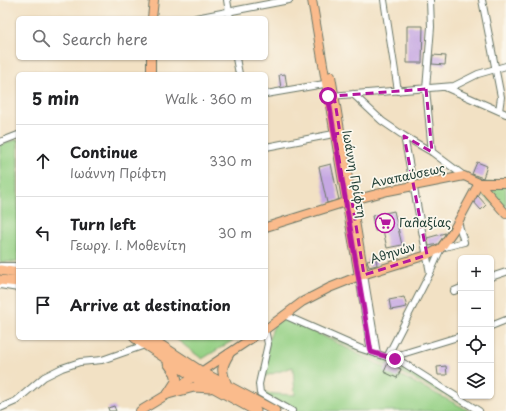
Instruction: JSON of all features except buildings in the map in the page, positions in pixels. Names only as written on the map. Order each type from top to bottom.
[{"type":"highway","points":[[0,270],[16,273]]},
{"type":"highway","points":[[0,280],[16,282]]},
{"type":"highway","points":[[148,342],[173,369],[177,377],[175,385],[168,394]]},
{"type":"highway","points":[[148,342],[275,411]]},
{"type":"highway","points":[[227,385],[222,370],[223,363],[229,354]]},
{"type":"highway","points":[[163,358],[252,410]]},
{"type":"highway","points":[[168,394],[194,387],[217,390]]},
{"type":"main road","points":[[152,16],[154,0]]},
{"type":"main road","name":"Ιωάννη Πρίφτη","points":[[312,0],[329,83]]},
{"type":"main road","name":"Ιωάννη Πρίφτη","points":[[318,0],[331,96],[361,275]]},
{"type":"main road","points":[[151,60],[152,72]]},
{"type":"main road","name":"Ιωάννη Πρίφτη","points":[[337,133],[346,167],[349,202]]},
{"type":"main road","points":[[464,176],[479,183],[506,214]]},
{"type":"main road","name":"Αναπαύσεως","points":[[268,226],[349,202],[414,186],[464,176]]},
{"type":"main road","points":[[479,183],[506,183]]},
{"type":"main road","name":"Αθηνών","points":[[268,328],[313,296],[361,275],[427,255],[441,248],[450,236],[479,183]]},
{"type":"main road","points":[[140,411],[249,340]]},
{"type":"street","points":[[227,0],[229,15]]},
{"type":"street","points":[[218,16],[229,15],[289,0]]},
{"type":"street","points":[[384,0],[398,91]]},
{"type":"street","points":[[430,0],[431,27],[426,89],[432,152]]},
{"type":"street","points":[[482,0],[501,100],[499,111]]},
{"type":"street","points":[[236,60],[239,72]]},
{"type":"street","points":[[331,96],[426,89],[457,85],[478,74],[506,66]]},
{"type":"street","points":[[268,94],[329,83]]},
{"type":"street","points":[[445,87],[506,114]]},
{"type":"street","points":[[353,94],[382,121],[432,152],[464,176]]},
{"type":"street","points":[[268,147],[337,133]]},
{"type":"street","points":[[0,142],[16,136]]},
{"type":"street","points":[[404,136],[430,273]]},
{"type":"street","points":[[387,357],[430,273],[441,248],[464,242],[458,222]]},
{"type":"street","points":[[0,266],[16,266]]},
{"type":"street","points":[[494,276],[506,272]]},
{"type":"street","name":"Ιωάννη Πρίφτη","points":[[361,275],[374,353]]},
{"type":"street","points":[[0,285],[16,288]]},
{"type":"street","points":[[454,291],[458,289]]},
{"type":"street","points":[[284,316],[322,333],[402,362],[479,411]]},
{"type":"street","points":[[494,325],[506,320]]},
{"type":"street","points":[[395,359],[402,354],[458,337]]},
{"type":"street","points":[[267,340],[268,344],[259,384],[260,393],[292,411]]},
{"type":"street","points":[[0,408],[16,401],[44,377],[62,368],[80,362],[102,360],[148,342]]},
{"type":"highlighted area","points":[[426,89],[432,152],[404,136],[427,255],[364,275],[352,201],[346,202],[335,134],[340,133],[334,96]]},
{"type":"green space","points":[[16,140],[16,262],[0,262],[0,145]]},
{"type":"green space","points":[[482,183],[506,183],[506,206],[504,212],[481,194]]},
{"type":"green space","points":[[278,313],[470,411],[294,411],[260,393],[295,395],[293,367],[262,377],[268,342]]},
{"type":"green space","points":[[322,333],[395,359],[477,411]]},
{"type":"green space","points":[[178,340],[234,340],[202,359]]},
{"type":"place","name":"Γαλαξίας","points":[[385,223]]},
{"type":"route","points":[[328,96],[371,352],[395,359]]}]
